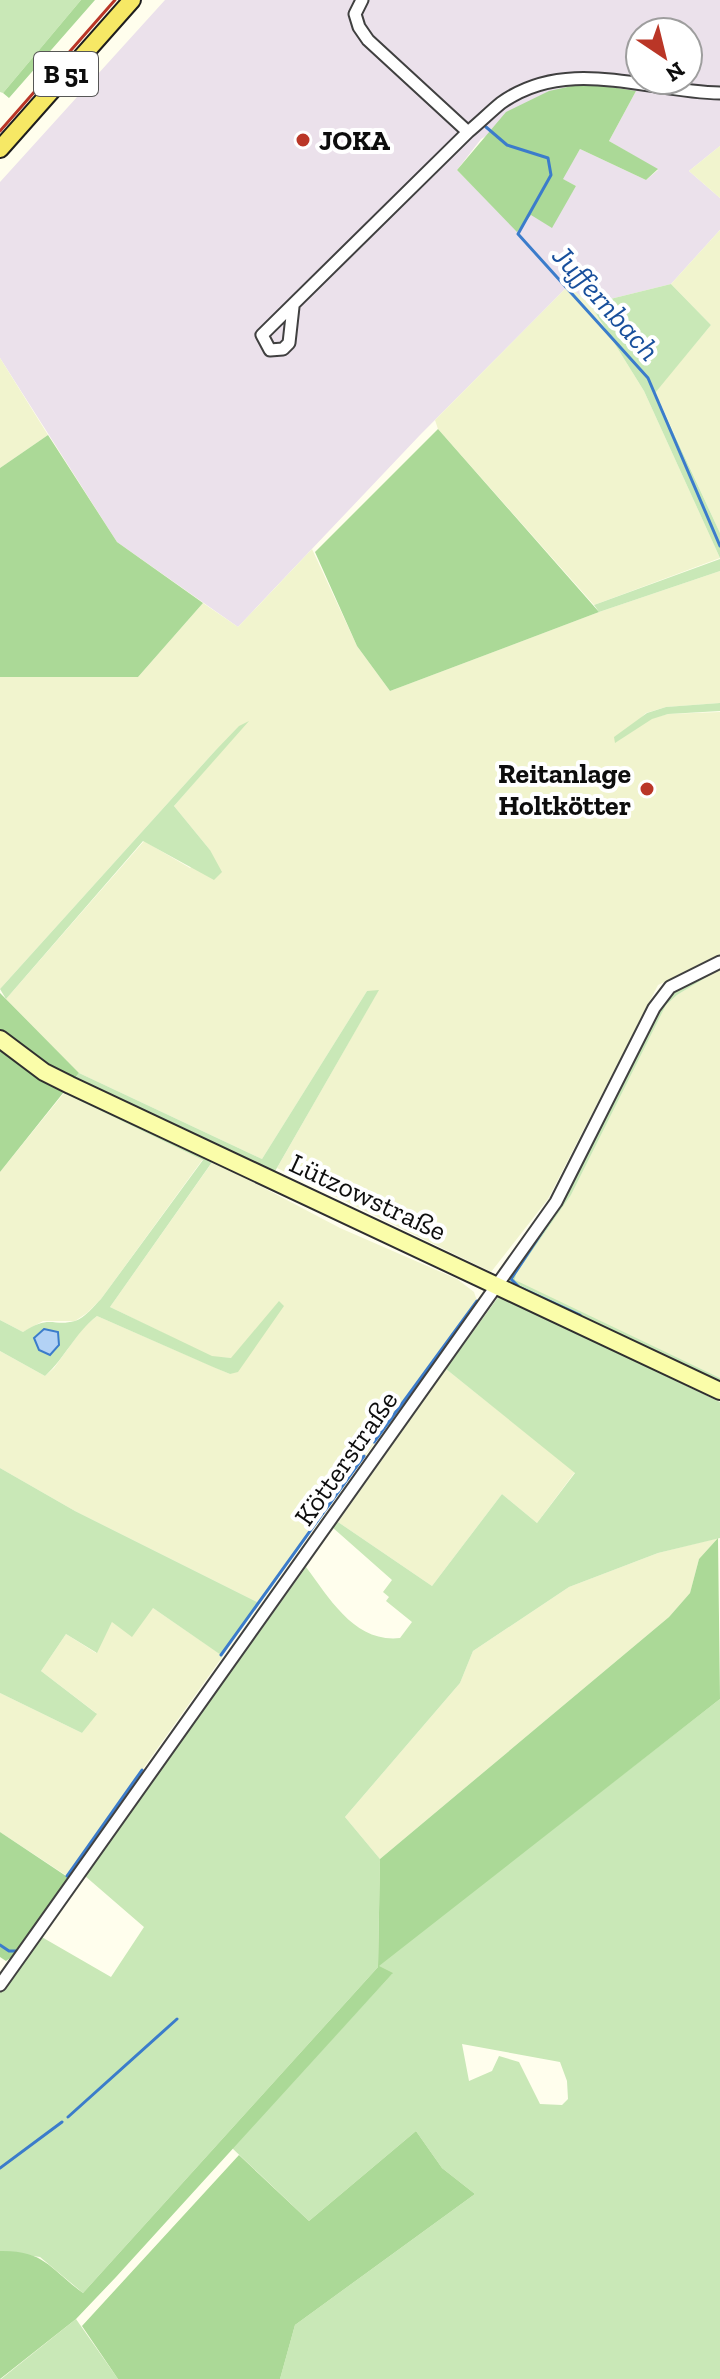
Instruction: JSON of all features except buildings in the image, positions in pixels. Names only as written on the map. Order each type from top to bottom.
[{"type":"main road","name":"B 51","points":[[0,149],[132,0]]},
{"type":"street","points":[[362,0],[355,14],[368,40],[468,132]]},
{"type":"street","points":[[293,307],[468,132],[502,103],[522,92],[563,79],[605,78],[720,93]]},
{"type":"street","name":"Kötterstraße","points":[[0,1985],[556,1202],[654,1008],[670,987],[720,962]]},
{"type":"street","name":"Lützowstraße","points":[[0,1039],[44,1072],[70,1085],[720,1391]]},
{"type":"shaded area","points":[[165,0],[720,0],[720,146],[689,171],[720,198],[720,230],[671,284],[590,304],[568,286],[420,435],[238,627],[117,542],[0,358],[0,182]],"holes":[[[624,16],[704,16],[704,96],[633,96],[609,141],[658,170],[646,180],[580,149],[562,179],[576,186],[551,227],[531,214],[517,231],[457,170],[481,139],[572,86],[624,89]]]},
{"type":"green space","points":[[0,0],[81,0],[3,93],[0,92]]},
{"type":"green space","points":[[81,0],[95,0],[9,98],[3,93]]},
{"type":"green space","points":[[572,86],[624,89],[624,96],[633,96],[609,141],[658,169],[646,180],[580,149],[563,179],[576,186],[552,228],[531,215],[517,232],[457,170],[506,112],[549,91]]},
{"type":"green space","points":[[720,146],[720,198],[689,171]]},
{"type":"green space","points":[[720,230],[720,533],[655,392],[711,325],[671,284]]},
{"type":"green space","points":[[671,284],[711,325],[655,393],[720,533],[720,558],[644,391],[590,304]]},
{"type":"green space","points":[[568,286],[590,304],[644,391],[720,558],[594,605],[438,429],[435,420]]},
{"type":"green space","points":[[0,358],[48,435],[0,468]]},
{"type":"green space","points":[[438,429],[599,612],[390,691],[357,646],[315,552]]},
{"type":"green space","points":[[48,435],[117,542],[203,603],[138,677],[0,677],[0,468]]},
{"type":"green space","points":[[312,549],[357,646],[390,691],[599,612],[720,571],[720,703],[666,707],[646,713],[616,742],[652,718],[668,714],[720,712],[720,957],[658,985],[548,1199],[491,1272],[277,1168],[378,991],[367,991],[262,1159],[79,1073],[6,999],[144,841],[190,868],[210,850],[174,806],[247,722],[214,752],[0,989],[0,677],[138,677],[203,603],[238,627]]},
{"type":"green space","points":[[720,559],[720,571],[599,612],[594,605]]},
{"type":"green space","points":[[720,703],[720,711],[668,714],[652,719],[615,743],[614,737],[647,713],[666,707]]},
{"type":"green space","points":[[249,721],[174,806],[210,850],[222,872],[214,880],[143,841],[6,999],[0,989],[214,752],[239,726]]},
{"type":"green space","points":[[720,962],[720,969],[666,1005],[571,1195],[516,1274],[515,1280],[720,1378],[720,1385],[507,1283],[506,1274],[556,1202],[670,987]]},
{"type":"green space","points":[[720,969],[720,1378],[515,1281],[516,1274],[571,1195],[666,1005]]},
{"type":"green space","points":[[379,990],[270,1180],[217,1155],[110,1307],[212,1356],[231,1358],[279,1301],[284,1306],[238,1372],[230,1374],[97,1316],[45,1376],[0,1351],[0,1320],[23,1332],[46,1322],[75,1321],[89,1312],[203,1160],[64,1093],[79,1073],[262,1159],[367,991]]},
{"type":"green space","points":[[0,993],[79,1073],[0,1172]]},
{"type":"green space","points":[[64,1093],[203,1159],[101,1299],[87,1313],[75,1321],[43,1321],[23,1332],[0,1320],[0,1172]]},
{"type":"green space","points":[[213,1161],[340,1228],[457,1279],[474,1292],[477,1301],[259,1603],[75,1511],[0,1468],[0,1351],[45,1376],[83,1328],[97,1316],[230,1374],[280,1301],[232,1358],[212,1357],[110,1307]]},
{"type":"green space","points":[[499,1296],[720,1402],[720,1538],[658,1553],[569,1587],[473,1651],[460,1683],[345,1817],[380,1859],[378,1965],[720,1699],[720,2379],[280,2379],[295,2325],[475,2194],[442,2168],[416,2131],[309,2221],[232,2148],[392,1974],[378,1967],[83,2293],[40,2257],[0,2251],[0,1992],[40,1936],[111,1977],[144,1927],[85,1876],[306,1567],[334,1605],[370,1634],[400,1638],[412,1622],[386,1601],[389,1597],[383,1592],[392,1580],[332,1527],[338,1522],[432,1586],[502,1494],[537,1523],[575,1473],[446,1369]],"holes":[[[462,2044],[560,2062],[567,2081],[568,2099],[562,2105],[540,2104],[519,2062],[499,2056],[492,2071],[469,2081]]]},
{"type":"green space","points":[[446,1369],[575,1472],[537,1523],[502,1494],[432,1586],[338,1522]]},
{"type":"green space","points":[[0,1468],[75,1511],[259,1603],[221,1655],[153,1608],[132,1637],[112,1622],[97,1653],[66,1634],[41,1671],[97,1714],[82,1733],[0,1693]]},
{"type":"green space","points":[[718,1538],[699,1559],[690,1593],[669,1617],[380,1859],[345,1817],[460,1683],[473,1651],[569,1587],[658,1553]]},
{"type":"green space","points":[[718,1538],[720,1699],[379,1966],[393,1973],[116,2277],[76,2319],[0,2379],[0,2251],[38,2258],[83,2293],[378,1967],[380,1859],[669,1617],[690,1593],[699,1559]]},
{"type":"green space","points":[[153,1608],[223,1656],[67,1876],[0,1832],[0,1693],[82,1733],[96,1713],[41,1671],[66,1634],[96,1653],[112,1622]]},
{"type":"green space","points":[[0,1832],[75,1882],[17,1953],[6,1961],[0,1957]]},
{"type":"green space","points":[[416,2131],[442,2168],[475,2194],[295,2325],[280,2379],[118,2379],[82,2326],[239,2155],[309,2221]]},
{"type":"green space","points":[[76,2319],[118,2379],[1,2379]]},
{"type":"water","points":[[44,1329],[58,1332],[59,1345],[50,1355],[39,1350],[34,1338]]},
{"type":"waterway","name":"Juffernbach","points":[[486,127],[507,145],[548,158],[551,175],[518,234],[648,378],[720,546]]},
{"type":"waterway","points":[[562,1202],[602,1123]]},
{"type":"waterway","points":[[558,1208],[511,1279],[519,1287],[580,1315]]},
{"type":"waterway","points":[[374,1442],[477,1301]]},
{"type":"waterway","points":[[221,1655],[364,1456]]},
{"type":"waterway","points":[[67,1876],[142,1770]]},
{"type":"waterway","points":[[0,1945],[9,1951],[16,1951]]},
{"type":"waterway","points":[[68,2117],[177,2019]]},
{"type":"waterway","points":[[0,2168],[62,2122]]},
{"type":"railway","points":[[0,131],[115,0]]},
{"type":"place","name":"JOKA","points":[[303,140]]},
{"type":"place","name":"Reitanlage Holtkötter","points":[[647,789]]}]
